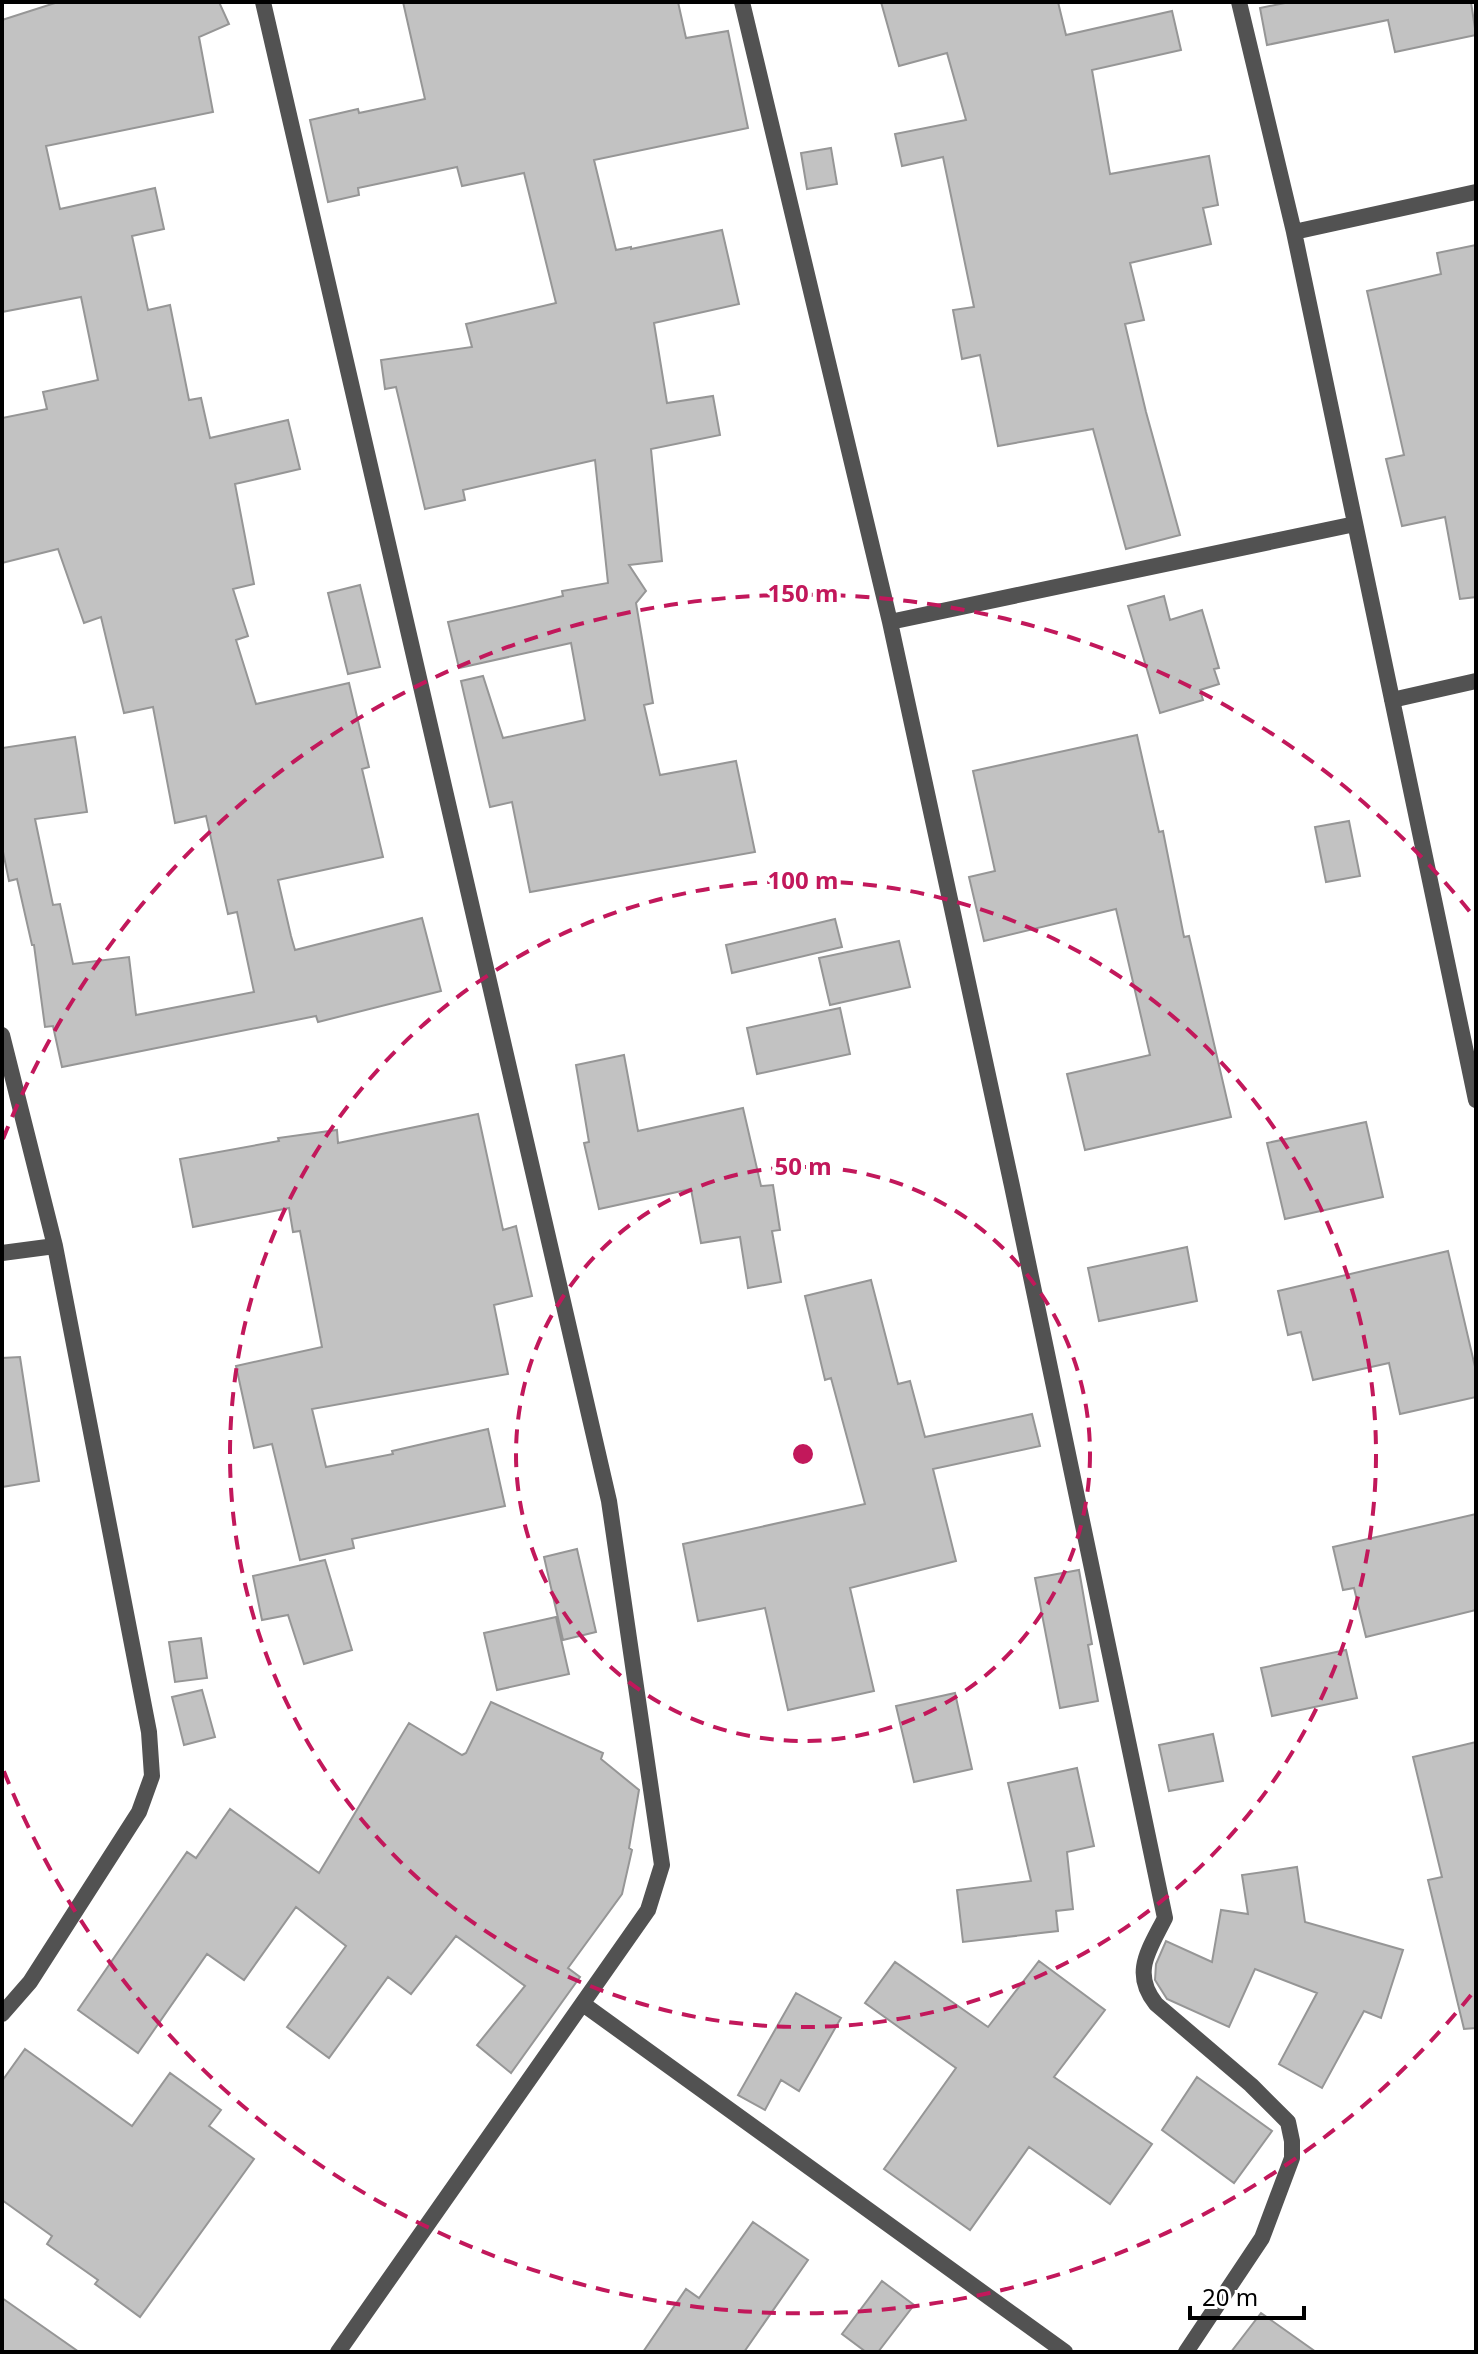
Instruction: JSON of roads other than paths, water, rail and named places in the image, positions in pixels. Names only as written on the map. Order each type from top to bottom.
[{"type":"street","points":[[263,2],[609,1501],[662,1865],[648,1910],[338,2352]]},
{"type":"street","points":[[742,2],[890,622],[1165,1918],[1147,1954],[1143,1975],[1145,1990],[1156,2004],[1251,2085],[1288,2122],[1292,2141],[1292,2158],[1262,2238],[1186,2352]]},
{"type":"street","points":[[1239,2],[1294,232],[1476,1100]]},
{"type":"street","points":[[1294,232],[1476,192]]},
{"type":"street","points":[[890,622],[1355,524]]},
{"type":"street","points":[[1392,700],[1476,681]]},
{"type":"street","points":[[2,1035],[55,1246],[149,1732],[152,1776],[139,1812],[30,1982],[2,2014]]},
{"type":"street","points":[[2,1253],[55,1246]]},
{"type":"street","points":[[583,2004],[1065,2352]]}]
